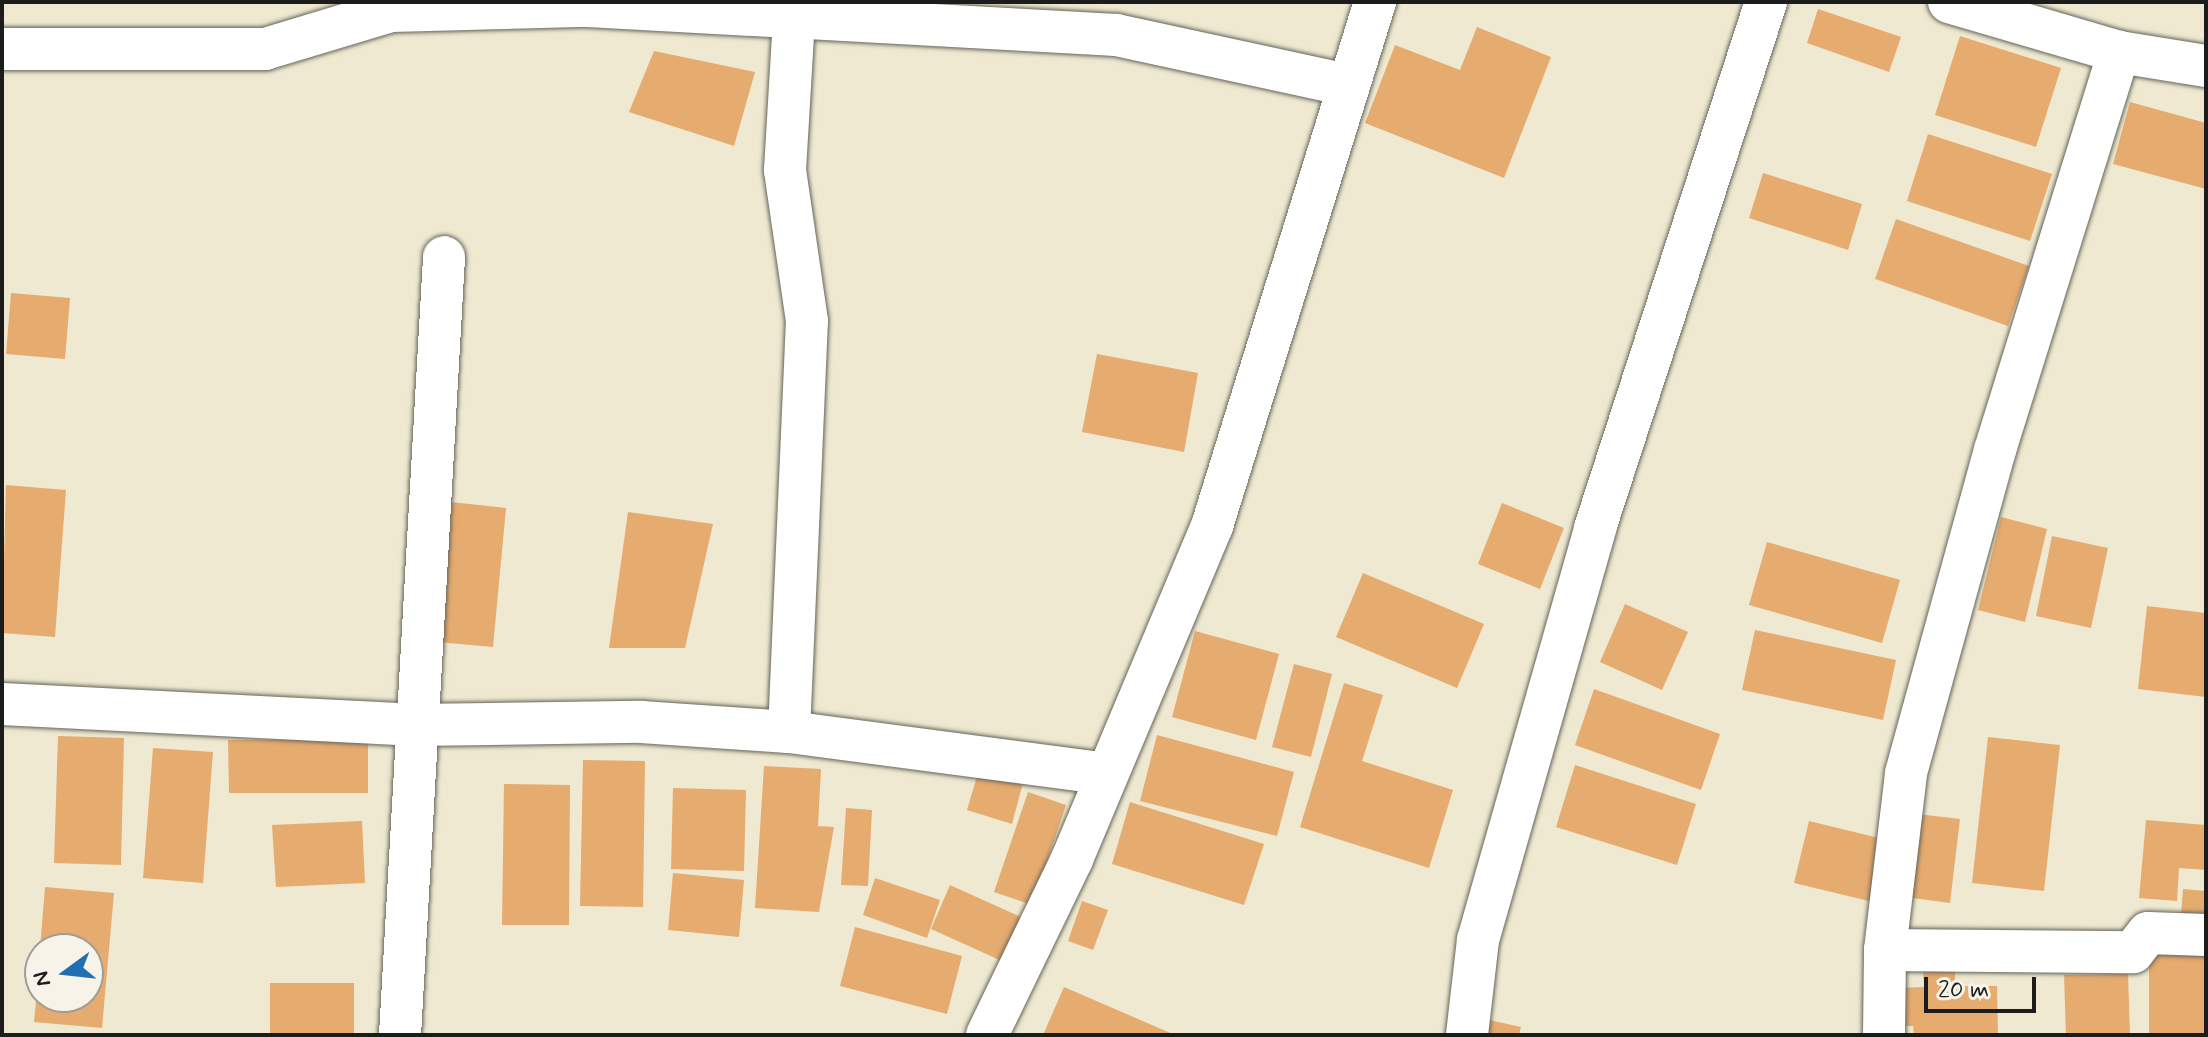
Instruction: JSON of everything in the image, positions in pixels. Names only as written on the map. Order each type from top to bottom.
[{"type":"street","points":[[987,1035],[1072,859],[1102,773],[1212,526],[1375,2]]},
{"type":"street","points":[[1467,1035],[1478,940],[1595,528],[1766,2]]},
{"type":"street","points":[[1949,2],[2119,52],[2206,66]]},
{"type":"street","points":[[2,49],[265,49],[391,11],[438,6],[794,18],[1116,35],[1348,85]]},
{"type":"street","points":[[789,732],[807,321],[785,170],[794,18]]},
{"type":"street","points":[[1884,1035],[1885,950],[1906,773],[1995,450],[2119,52]]},
{"type":"street","points":[[400,1035],[412,725],[444,257]]},
{"type":"street","points":[[2,704],[412,725],[641,722],[789,732],[1102,773]]},
{"type":"street","points":[[1885,950],[2133,952],[2148,933],[2206,935]]},
{"type":"building","points":[[1818,9],[1901,37],[1889,72],[1807,43]]},
{"type":"building","points":[[1477,27],[1551,57],[1504,178],[1365,123],[1395,45],[1460,70]]},
{"type":"building","points":[[1960,36],[2061,68],[2036,147],[1935,115]]},
{"type":"building","points":[[654,51],[755,72],[734,146],[629,112]]},
{"type":"building","points":[[2130,102],[2206,123],[2206,189],[2113,164]]},
{"type":"building","points":[[1928,134],[2052,174],[2030,241],[1907,201]]},
{"type":"building","points":[[1763,173],[1862,204],[1848,250],[1749,218]]},
{"type":"building","points":[[1896,219],[2029,266],[2008,326],[1875,279]]},
{"type":"building","points":[[11,293],[70,298],[65,359],[6,354]]},
{"type":"building","points":[[1097,354],[1198,373],[1184,452],[1082,432]]},
{"type":"building","points":[[6,485],[66,490],[55,637],[2,633]]},
{"type":"building","points":[[451,502],[506,508],[493,647],[437,642]]},
{"type":"building","points":[[1502,503],[1564,528],[1540,589],[1478,564]]},
{"type":"building","points":[[628,512],[713,524],[685,648],[609,648]]},
{"type":"building","points":[[2001,517],[2047,529],[2025,622],[1978,610]]},
{"type":"building","points":[[2052,536],[2108,548],[2091,628],[2036,616]]},
{"type":"building","points":[[1767,542],[1900,580],[1882,643],[1749,605]]},
{"type":"building","points":[[1363,573],[1484,624],[1457,688],[1336,637]]},
{"type":"building","points":[[1625,604],[1688,632],[1662,690],[1600,662]]},
{"type":"building","points":[[2147,606],[2206,613],[2206,697],[2138,689]]},
{"type":"building","points":[[1755,630],[1896,660],[1883,720],[1742,690]]},
{"type":"building","points":[[1195,631],[1279,654],[1256,740],[1172,717]]},
{"type":"building","points":[[1294,664],[1332,674],[1311,757],[1272,747]]},
{"type":"building","points":[[1344,683],[1383,695],[1362,761],[1453,790],[1429,868],[1300,827]]},
{"type":"building","points":[[1594,689],[1720,734],[1701,790],[1575,745]]},
{"type":"building","points":[[1157,735],[1294,772],[1277,836],[1140,801]]},
{"type":"building","points":[[58,736],[124,738],[121,865],[54,863]]},
{"type":"building","points":[[1988,737],[2060,745],[2044,891],[1972,883]]},
{"type":"building","points":[[368,739],[368,793],[229,793],[228,740]]},
{"type":"building","points":[[153,748],[213,752],[203,883],[143,878]]},
{"type":"building","points":[[583,760],[645,761],[643,907],[580,906]]},
{"type":"building","points":[[1575,765],[1696,804],[1677,865],[1556,827]]},
{"type":"building","points":[[764,766],[821,769],[818,826],[834,827],[819,912],[755,908]]},
{"type":"building","points":[[980,766],[1024,779],[1012,824],[967,810]]},
{"type":"building","points":[[504,784],[570,785],[569,925],[502,925]]},
{"type":"building","points":[[673,788],[746,790],[744,871],[671,869]]},
{"type":"building","points":[[1028,792],[1066,805],[1032,905],[994,892]]},
{"type":"building","points":[[1130,802],[1264,844],[1244,905],[1112,864]]},
{"type":"building","points":[[846,808],[872,810],[868,886],[841,885]]},
{"type":"building","points":[[1909,813],[1960,819],[1950,903],[1898,896]]},
{"type":"building","points":[[2146,820],[2206,825],[2206,870],[2179,868],[2177,901],[2139,898]]},
{"type":"building","points":[[362,821],[365,883],[276,887],[272,825]]},
{"type":"building","points":[[1809,821],[1883,839],[1869,901],[1794,883]]},
{"type":"building","points":[[673,873],[744,880],[739,937],[668,930]]},
{"type":"building","points":[[875,878],[940,900],[927,938],[863,915]]},
{"type":"building","points":[[950,885],[1023,918],[1004,962],[931,929]]},
{"type":"building","points":[[45,887],[114,893],[104,1006],[104,933],[41,933]]},
{"type":"building","points":[[2183,889],[2206,891],[2206,918],[2181,916]]},
{"type":"building","points":[[1082,901],[1108,910],[1093,950],[1068,941]]},
{"type":"building","points":[[855,927],[962,956],[947,1014],[840,986]]},
{"type":"building","points":[[2149,942],[2206,942],[2206,1035],[2149,1035]]},
{"type":"building","points":[[1955,967],[1955,986],[1997,986],[1998,1035],[1914,1035],[1913,1026],[1898,1026],[1897,988],[1924,987],[1923,968]]},
{"type":"building","points":[[2128,974],[2130,1035],[2066,1035],[2064,975]]},
{"type":"building","points":[[270,983],[354,983],[354,1035],[270,1035]]},
{"type":"building","points":[[1064,987],[1175,1035],[1043,1035]]},
{"type":"building","points":[[35,1013],[103,1013],[102,1028],[34,1022]]},
{"type":"building","points":[[1489,1020],[1521,1027],[1519,1035],[1486,1035]]}]
